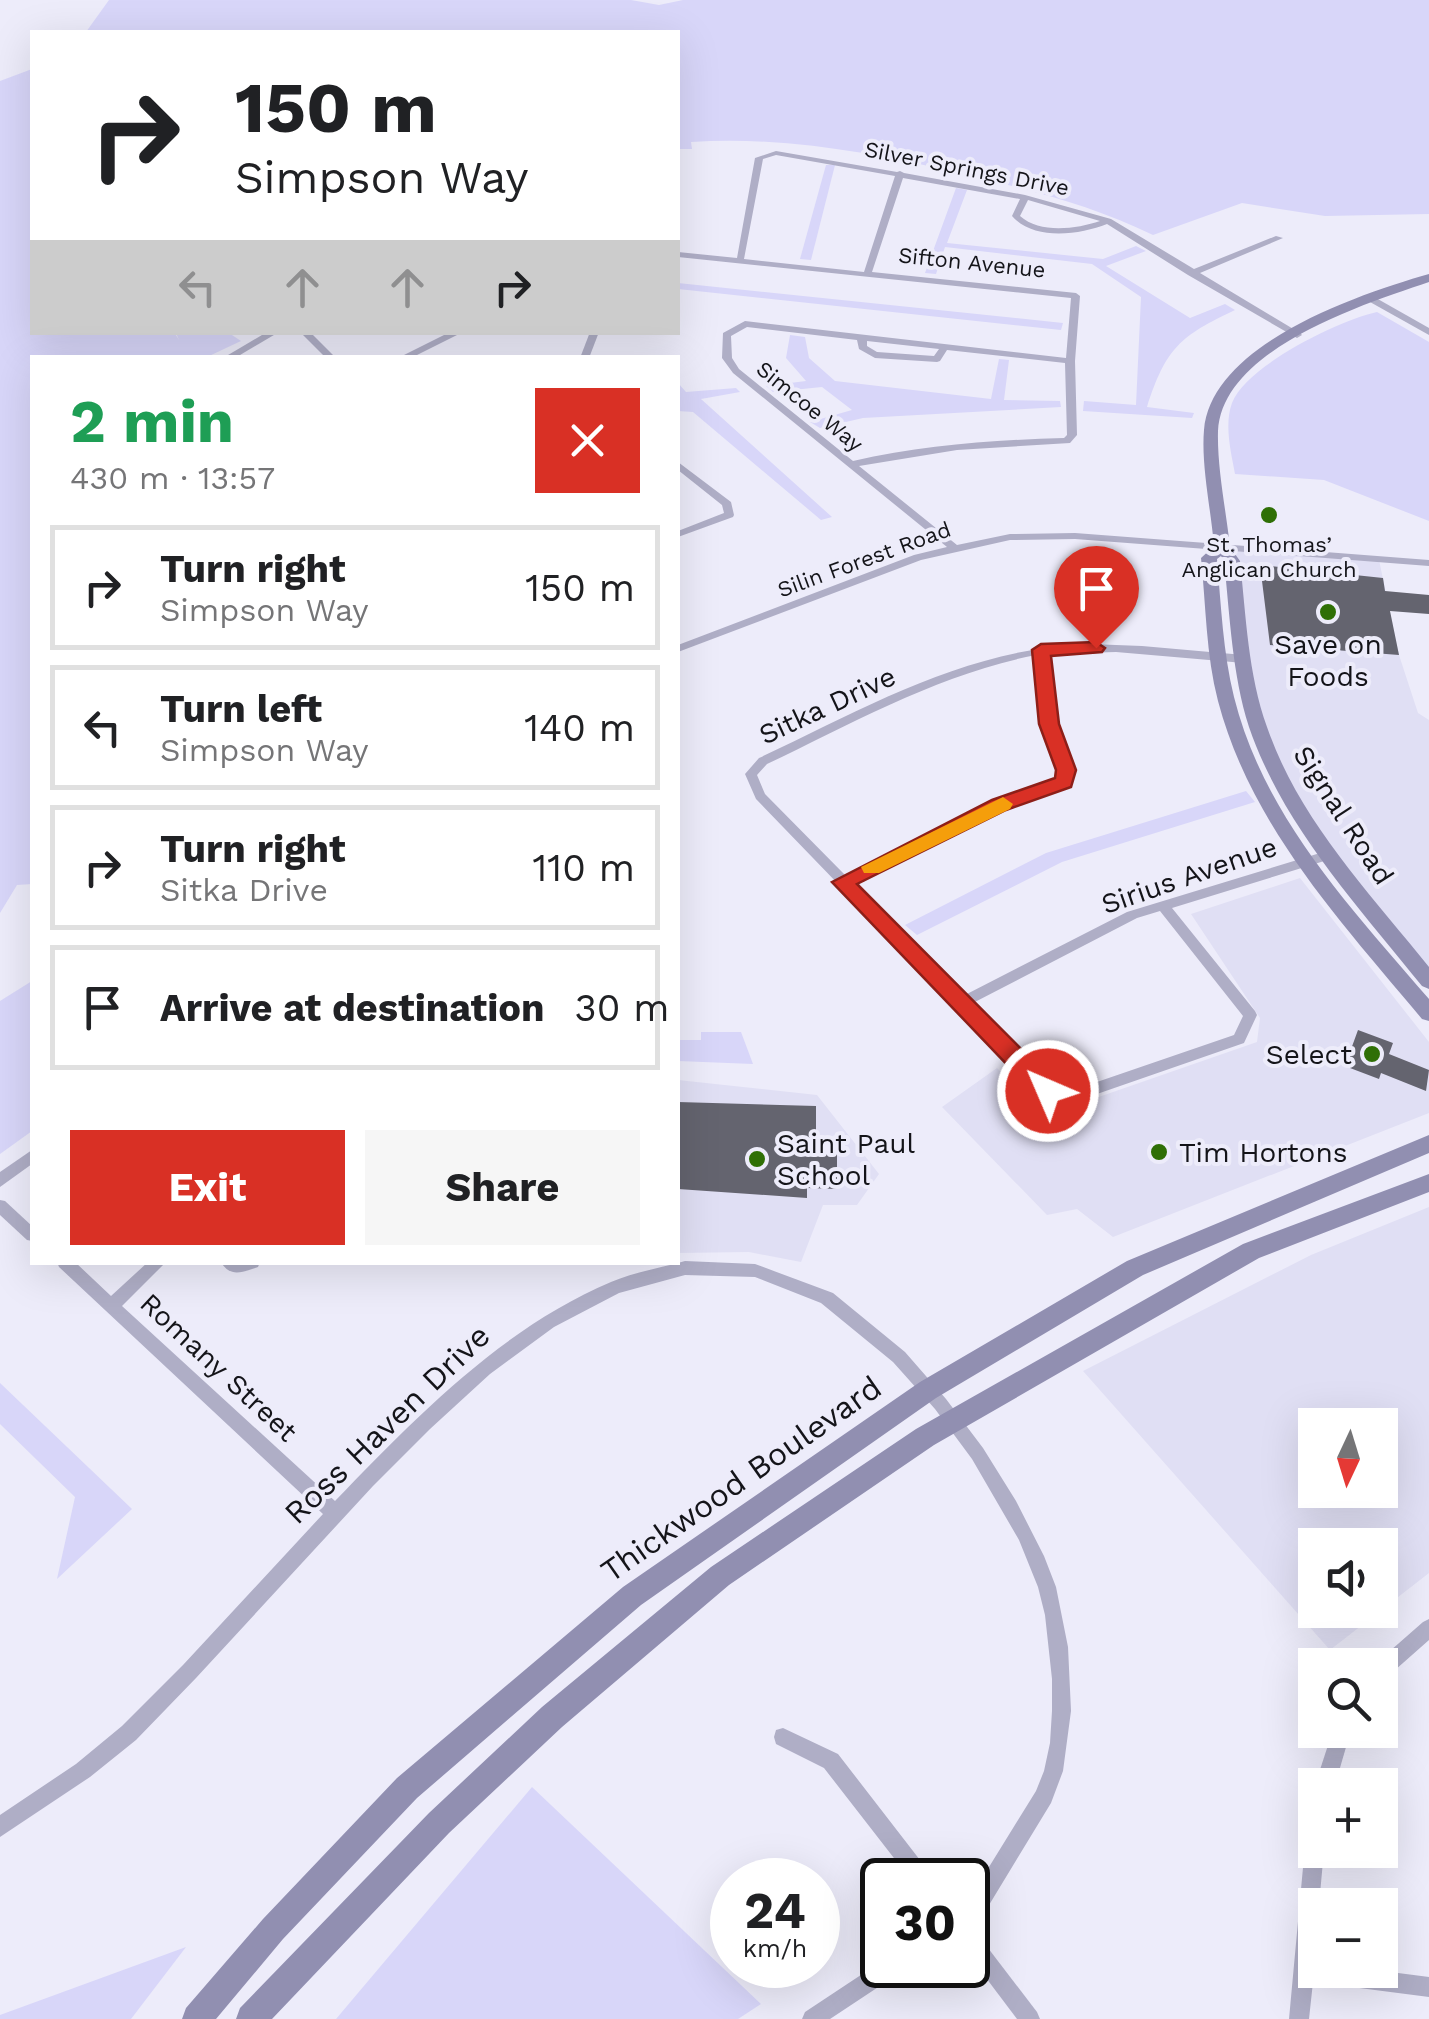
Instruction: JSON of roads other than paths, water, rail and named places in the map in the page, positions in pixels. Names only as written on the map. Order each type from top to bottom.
[{"type":"street","name":"Silver Springs Drive","points":[[741,258],[759,158],[766,154],[900,173],[1025,197],[1108,221],[1297,336]]},
{"type":"street","points":[[868,272],[900,173]]},
{"type":"street","points":[[1025,197],[1016,216],[1028,226],[1076,231],[1108,221]]},
{"type":"street","points":[[1191,273],[1279,238]]},
{"type":"street","name":"Sifton Avenue","points":[[680,254],[1076,296],[1070,361],[1072,435],[1066,441],[979,443],[902,452],[850,465]]},
{"type":"street","name":"Signal Road","points":[[1429,278],[1297,336],[1246,366],[1227,386],[1214,414],[1211,451],[1222,547],[1232,561],[1244,659],[1258,727],[1287,788],[1330,855],[1429,981]]},
{"type":"street","points":[[1373,300],[1429,332]]},
{"type":"street","name":"Simcoe Way","points":[[952,546],[736,371],[727,358],[726,335],[745,324],[862,338],[862,348],[875,355],[937,359],[944,348],[1070,361]]},
{"type":"street","points":[[233,355],[269,335]]},
{"type":"street","points":[[307,335],[329,355]]},
{"type":"street","points":[[409,355],[452,335]]},
{"type":"street","points":[[680,466],[727,504],[729,515],[680,533]]},
{"type":"street","name":"Silin Forest Road","points":[[680,649],[952,546],[1056,535],[1429,563]]},
{"type":"street","name":"Signal Road","points":[[1222,547],[1209,558],[1220,657],[1227,702],[1248,762],[1304,863],[1429,1013]]},
{"type":"street","name":"Sitka Drive","points":[[1164,906],[1250,1015],[1239,1039],[1097,1088],[1048,1091],[760,796],[752,781],[755,766],[969,668],[1041,650],[1096,648],[1244,659]]},
{"type":"street","points":[[842,882],[999,805],[1064,782],[1066,770],[1049,724],[1041,650]]},
{"type":"street","name":"Sirius Avenue","points":[[960,1004],[1132,915],[1330,855]]},
{"type":"street","name":"Thickwood Boulevard","points":[[198,2019],[273,1929],[407,1788],[632,1596],[928,1390],[1134,1268],[1429,1144]]},
{"type":"street","points":[[0,1182],[30,1158]]},
{"type":"street","points":[[250,2019],[439,1822],[552,1717],[720,1576],[954,1422],[1251,1251],[1429,1183]]},
{"type":"street","points":[[0,1206],[30,1233]]},
{"type":"street","name":"Romany Street","points":[[67,1265],[335,1513]]},
{"type":"street","points":[[112,1305],[156,1265]]},
{"type":"street","name":"Ross Haven Drive","points":[[0,1827],[126,1736],[443,1402],[498,1355],[552,1318],[648,1275],[732,1270],[816,1291],[871,1328],[954,1422],[1006,1495],[1040,1568],[1062,1647],[1060,1724],[1046,1793],[990,1881]]},
{"type":"street","points":[[1398,1656],[1429,1628]]},
{"type":"street","points":[[783,1737],[830,1761],[906,1858]]},
{"type":"street","points":[[990,1967],[1030,2019]]},
{"type":"street","points":[[1398,1983],[1429,1987]]},
{"type":"street","points":[[812,2019],[860,1987]]},
{"type":"street","points":[[1298,2019],[1301,1988]]},
{"type":"place","name":"St. Thomas’ Anglican Church","points":[[1269,515]]},
{"type":"place","name":"Save on Foods","points":[[1328,612]]},
{"type":"place","name":"Select","points":[[1372,1054]]},
{"type":"place","name":"Tim Hortons","points":[[1159,1152]]},
{"type":"place","name":"Saint Paul School","points":[[757,1159]]}]
